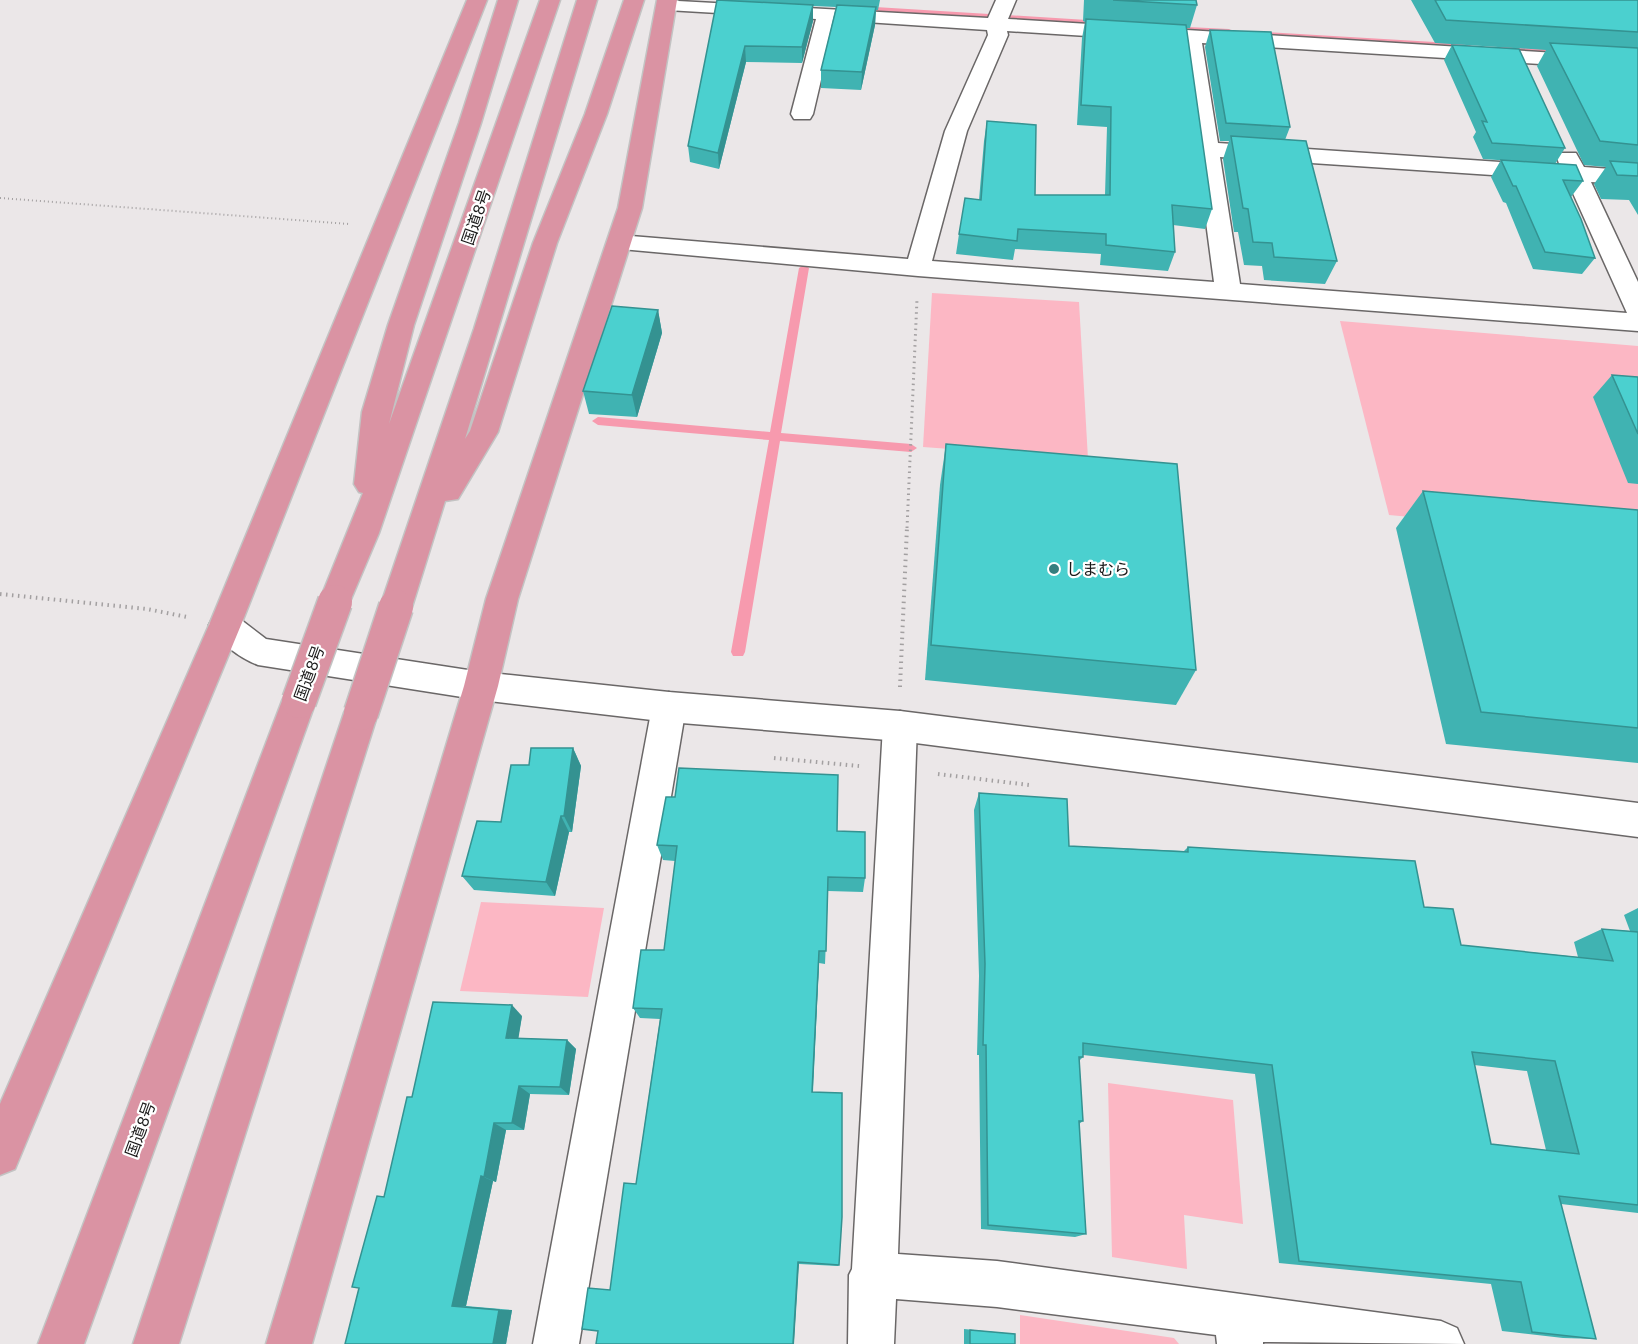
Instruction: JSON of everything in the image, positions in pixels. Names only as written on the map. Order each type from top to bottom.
[{"type":"highway","points":[[0,1154],[225,626],[388,226],[477,0]]},
{"type":"highway","points":[[364,533],[376,412],[401,325],[470,123],[508,0]]},
{"type":"highway","name":"国道8号","points":[[61,1344],[299,701],[364,533],[472,231],[550,0]]},
{"type":"highway","points":[[156,1344],[487,329],[587,0]]},
{"type":"highway","points":[[419,538],[484,432],[545,243],[596,114],[634,0]]},
{"type":"highway","points":[[289,1344],[481,686],[502,599],[630,208],[667,2]]},
{"type":"street","points":[[918,268],[956,131],[998,35],[996,23],[1006,0]]},
{"type":"street","points":[[667,2],[1638,64]]},
{"type":"street","points":[[802,114],[827,13]]},
{"type":"street","points":[[1191,35],[1228,291]]},
{"type":"street","points":[[1520,56],[1530,77]]},
{"type":"street","points":[[1560,141],[1638,309]]},
{"type":"street","points":[[1207,149],[1638,177]]},
{"type":"street","points":[[619,243],[918,268],[1638,322]]},
{"type":"street","points":[[225,626],[258,651],[481,686],[669,707],[900,726],[1638,820]]},
{"type":"street","points":[[556,1344],[669,707]]},
{"type":"street","points":[[871,1344],[872,1275],[900,726]]},
{"type":"street","points":[[872,1275],[997,1284],[1239,1330],[1441,1344]]},
{"type":"path","points":[[0,198],[388,226]]},
{"type":"path","points":[[900,726],[918,268]]},
{"type":"path","points":[[0,594],[147,609],[225,626]]},
{"type":"path","points":[[769,757],[1040,786]]},
{"type":"shaded area","points":[[932,293],[1079,302],[1088,459],[923,447]]},
{"type":"shaded area","points":[[1340,321],[1638,346],[1638,538],[1389,515]]},
{"type":"shaded area","points":[[481,902],[604,908],[588,997],[460,991]]},
{"type":"shaded area","points":[[1108,1083],[1233,1100],[1243,1224],[1184,1215],[1187,1269],[1112,1257]]},
{"type":"shaded area","points":[[1020,1315],[1174,1338],[1179,1344],[1020,1344]]},
{"type":"building","points":[[717,0],[813,5],[802,47],[745,46],[718,153],[688,146]]},
{"type":"building","points":[[1113,0],[1196,0],[1197,5]]},
{"type":"building","points":[[1435,0],[1638,0],[1638,32],[1446,20]]},
{"type":"building","points":[[837,5],[876,7],[862,72],[821,70]]},
{"type":"building","points":[[1086,19],[1186,25],[1212,209],[1172,205],[1175,252],[1106,245],[1106,234],[1018,229],[1017,241],[959,234],[965,198],[981,200],[987,121],[1036,125],[1035,195],[1110,195],[1111,107],[1081,105]]},
{"type":"building","points":[[1210,30],[1271,32],[1290,127],[1226,123]]},
{"type":"building","points":[[1550,43],[1638,48],[1638,145],[1600,141]]},
{"type":"building","points":[[1452,45],[1519,49],[1565,148],[1492,143],[1482,121],[1487,122]]},
{"type":"building","points":[[1231,136],[1306,141],[1337,261],[1274,257],[1272,243],[1253,242],[1248,209],[1243,208]]},
{"type":"building","points":[[1501,160],[1576,165],[1583,181],[1563,180],[1581,219],[1595,258],[1545,252],[1516,186],[1513,186]]},
{"type":"building","points":[[1610,161],[1638,163],[1638,176],[1617,175]]},
{"type":"building","points":[[612,306],[658,310],[632,395],[583,391]]},
{"type":"building","points":[[1612,375],[1638,377],[1638,434]]},
{"type":"building","points":[[946,444],[1177,464],[1196,670],[931,645]]},
{"type":"building","points":[[1423,491],[1638,510],[1638,728],[1481,712]]},
{"type":"building","points":[[531,748],[573,748],[564,816],[561,816],[546,882],[462,876],[477,821],[501,822],[511,765],[529,765]]},
{"type":"building","points":[[679,768],[838,775],[837,831],[865,832],[865,878],[828,877],[826,951],[819,951],[812,1092],[842,1093],[842,1217],[839,1265],[798,1262],[793,1344],[596,1344],[598,1331],[582,1329],[588,1288],[610,1290],[624,1183],[636,1184],[662,1009],[633,1008],[641,950],[664,950],[677,846],[657,845],[666,797],[675,797]]},
{"type":"building","points":[[979,793],[1067,799],[1069,846],[1188,852],[1188,847],[1415,861],[1424,907],[1453,909],[1461,945],[1613,961],[1602,929],[1638,932],[1638,1205],[1559,1196],[1596,1339],[1532,1332],[1521,1282],[1299,1261],[1272,1065],[1083,1043],[1083,1057],[1079,1057],[1083,1121],[1079,1121],[1086,1234],[988,1225],[986,1045],[983,1045],[985,964]],"holes":[[[1472,1052],[1555,1061],[1579,1154],[1491,1144]]]},
{"type":"building","points":[[433,1002],[512,1005],[506,1038],[567,1040],[560,1087],[519,1086],[512,1123],[494,1123],[484,1177],[481,1176],[452,1306],[499,1310],[493,1344],[345,1344],[359,1288],[352,1287],[377,1196],[384,1197],[407,1097],[412,1097]]},
{"type":"building","points":[[970,1330],[1015,1334],[1015,1344],[970,1344]]},
{"type":"waterway","points":[[862,8],[989,16]]},
{"type":"waterway","points":[[1010,17],[1103,23]]},
{"type":"waterway","points":[[1170,28],[1229,31]]},
{"type":"waterway","points":[[1254,33],[1468,46]]},
{"type":"waterway","points":[[1502,48],[1564,52]]},
{"type":"waterway","points":[[775,436],[804,268]]},
{"type":"waterway","points":[[598,421],[775,436]]},
{"type":"waterway","points":[[738,652],[775,436]]},
{"type":"waterway","points":[[775,436],[911,448]]},
{"type":"place","name":"しまむら","points":[[1054,569]]}]
